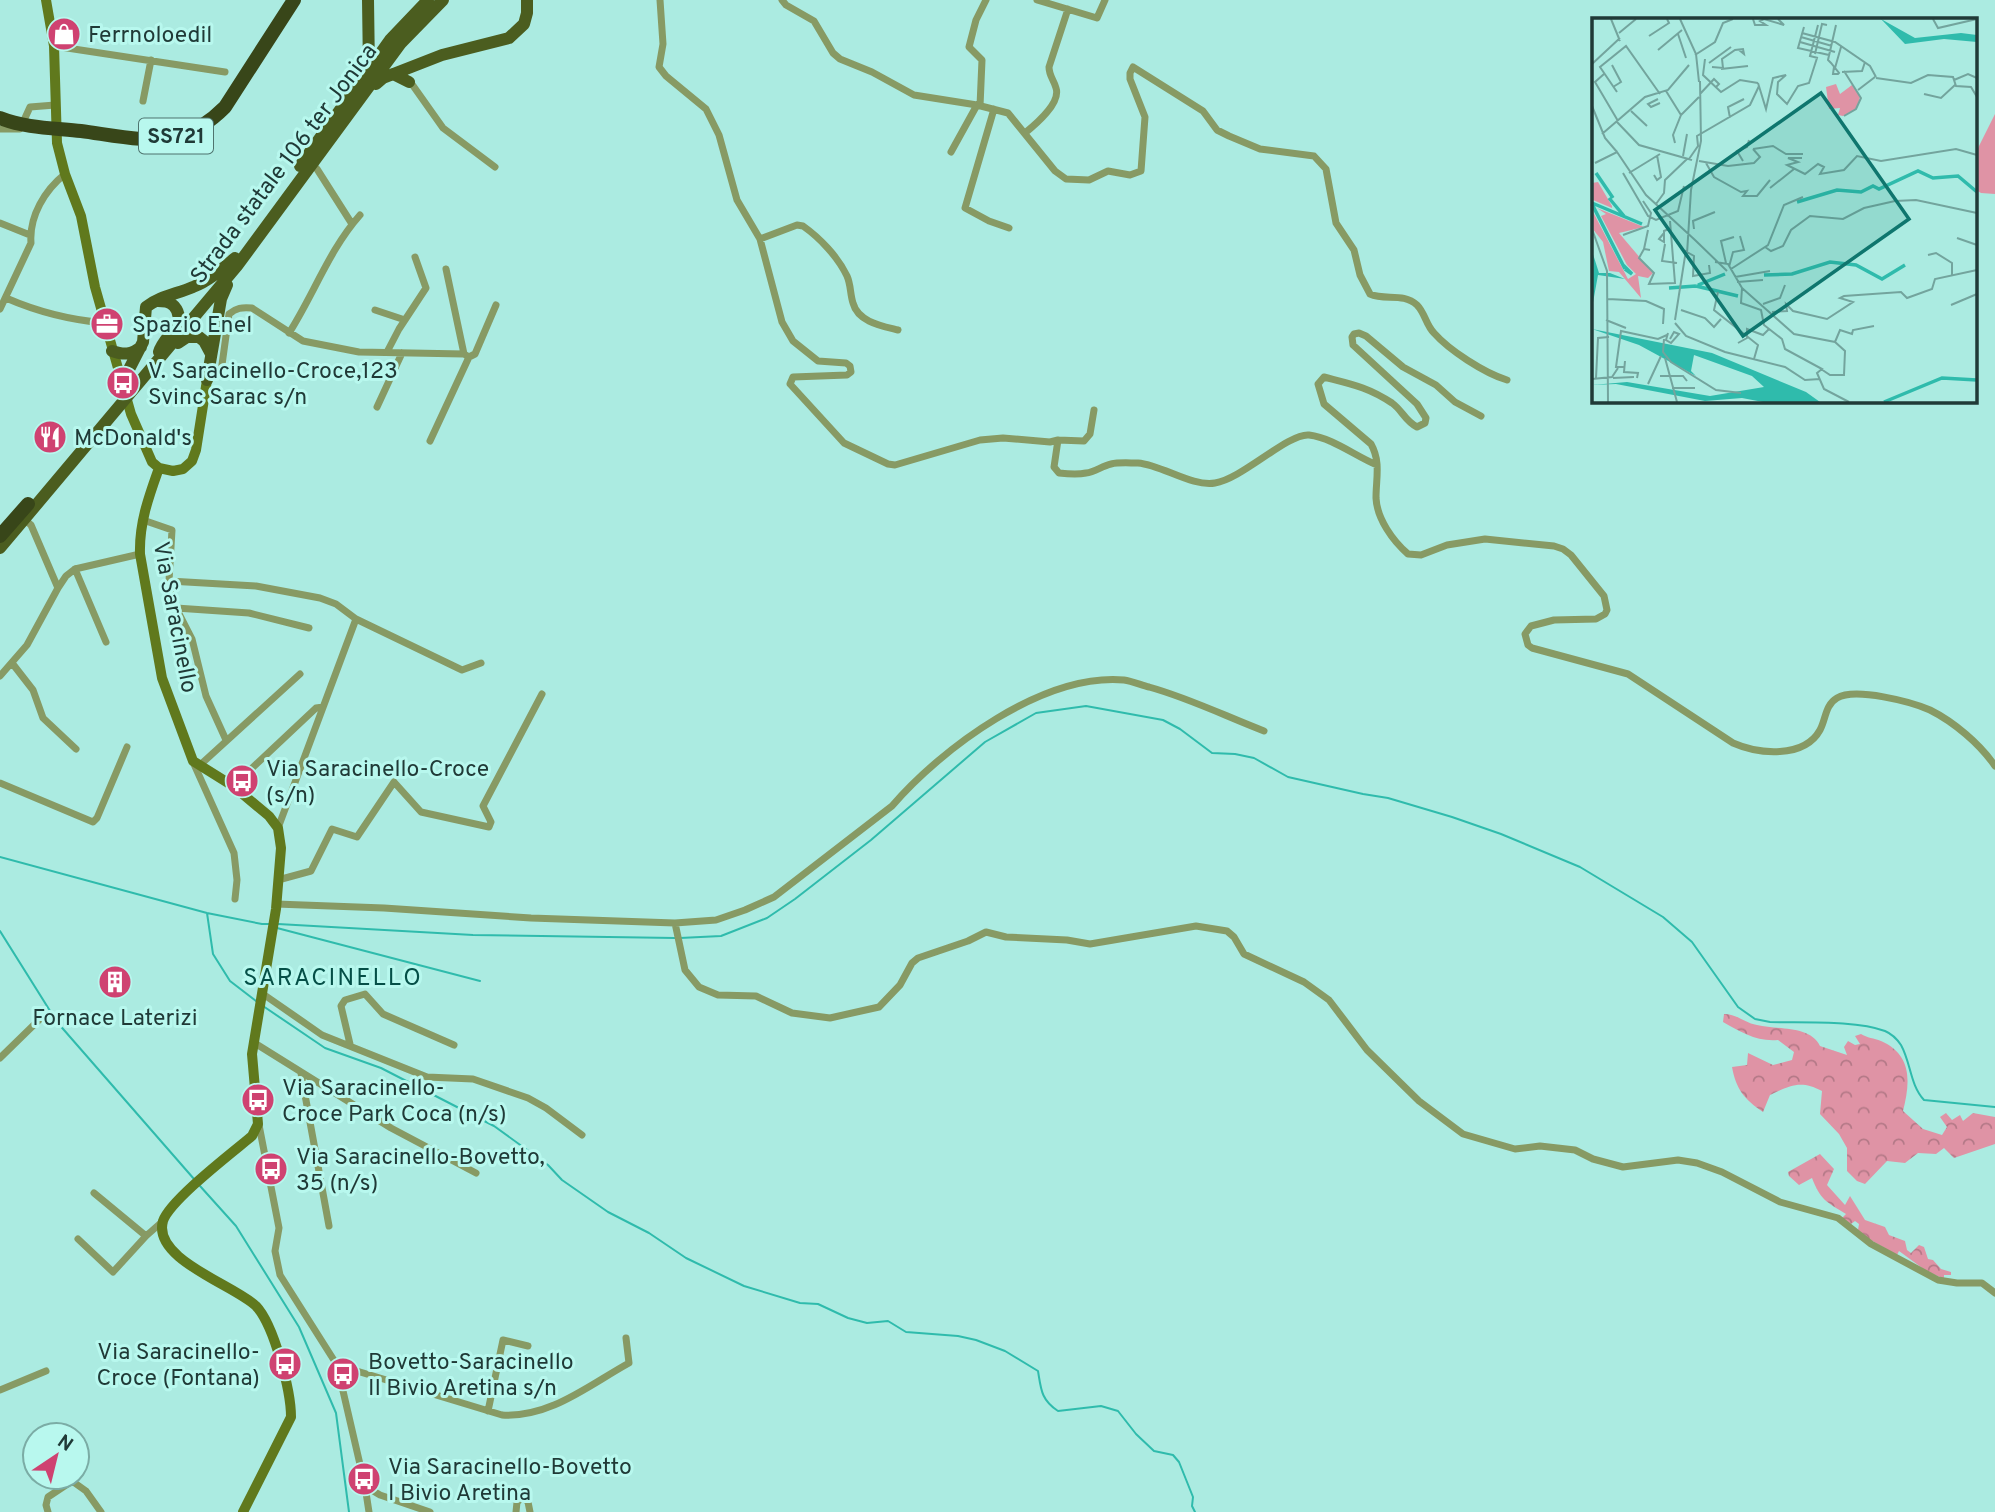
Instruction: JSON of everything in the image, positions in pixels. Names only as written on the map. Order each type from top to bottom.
[{"type":"highway","name":"SS721","points":[[0,109],[14,114],[133,128],[161,130],[179,127],[207,112],[220,100],[288,2]]},
{"type":"highway","name":"SS721","points":[[0,118],[10,122],[158,140],[196,130],[212,120],[225,107],[288,2]]},
{"type":"highway","name":"Strada statale 106 ter Jonica","points":[[0,536],[28,504]]},
{"type":"main road","points":[[368,0],[369,70]]},
{"type":"main road","name":"Strada statale 106 ter Jonica","points":[[236,262],[390,40],[428,0]]},
{"type":"main road","name":"Strada statale 106 ter Jonica","points":[[0,548],[236,262],[401,43],[443,0]]},
{"type":"main road","points":[[362,95],[383,78],[411,66],[509,38],[524,24],[527,0]]},
{"type":"main road","points":[[393,74],[409,82]]},
{"type":"main road","points":[[122,383],[145,335],[144,312],[150,303],[194,287],[236,262]]},
{"type":"main road","points":[[207,380],[221,299],[236,262]]},
{"type":"main road","points":[[150,303],[161,300],[169,302],[179,314],[178,324],[161,346],[164,351],[181,340],[194,336],[204,341],[211,354]]},
{"type":"main road","points":[[112,351],[136,354]]},
{"type":"main road","points":[[117,364],[136,354]]},
{"type":"main road","name":"Strada statale 106 ter Jonica","points":[[28,504],[102,424]]},
{"type":"street","points":[[46,0],[54,46],[57,143],[81,216],[95,287],[131,414],[152,462],[159,468],[173,471],[183,469],[192,461],[207,380],[221,372],[229,314],[235,309],[252,308],[303,341],[359,352],[467,356],[475,354],[496,305]]},
{"type":"street","points":[[660,0],[663,44],[659,67],[706,109],[722,145],[737,200],[760,239],[782,322],[793,341],[818,361],[846,363],[850,366],[851,372],[847,375],[793,377],[790,384],[844,443],[895,465],[980,440],[1003,438],[1051,442],[1084,441],[1088,438],[1094,410]]},
{"type":"street","points":[[782,0],[814,22],[833,53],[840,59],[872,72],[914,95],[978,105],[1012,116],[1055,171],[1066,179],[1089,180],[1108,171],[1135,174],[1143,167],[1145,117],[1130,79],[1133,68],[1203,111],[1217,130],[1229,136],[1260,149],[1314,156],[1326,169],[1336,223],[1354,250],[1360,275],[1370,294],[1409,300],[1417,305],[1432,331],[1444,342],[1485,371],[1507,380]]},
{"type":"street","points":[[951,152],[978,105],[982,60],[969,47],[976,20],[986,0]]},
{"type":"street","points":[[1037,0],[1097,18],[1105,0]]},
{"type":"street","points":[[1025,133],[1046,114],[1056,97],[1057,89],[1050,76],[1049,67],[1068,9]]},
{"type":"street","points":[[54,46],[225,72]]},
{"type":"street","points":[[143,101],[150,60]]},
{"type":"street","points":[[411,66],[408,71],[409,82],[443,128],[495,167]]},
{"type":"street","points":[[0,129],[20,129],[30,107],[55,105]]},
{"type":"street","points":[[994,109],[965,208],[1009,228]]},
{"type":"street","points":[[312,164],[352,223]]},
{"type":"street","points":[[0,309],[31,243],[30,235],[40,203],[65,173]]},
{"type":"street","points":[[289,333],[329,259],[360,215]]},
{"type":"street","points":[[0,223],[30,235]]},
{"type":"street","points":[[760,239],[797,225],[803,226],[834,256],[843,269],[858,313],[872,323],[898,330]]},
{"type":"street","points":[[387,352],[426,288],[415,257]]},
{"type":"street","points":[[430,441],[467,356],[446,269]]},
{"type":"street","points":[[6,298],[74,321],[105,323]]},
{"type":"street","points":[[375,310],[405,320]]},
{"type":"street","points":[[1481,416],[1455,402],[1436,385],[1403,367],[1359,333],[1354,334],[1351,340],[1353,345],[1417,404],[1426,418],[1425,423],[1417,427],[1410,424],[1394,405],[1371,389],[1356,384],[1324,377],[1318,388],[1324,404],[1371,444],[1376,453],[1379,479],[1376,499],[1378,511],[1396,542],[1408,554],[1421,555],[1447,545],[1485,540],[1554,546],[1571,555],[1604,596],[1607,610],[1596,619],[1554,620],[1531,626],[1525,634],[1528,645],[1532,648],[1628,674],[1733,743],[1747,749],[1771,752],[1803,746],[1817,735],[1833,700],[1844,694],[1870,694],[1929,710],[1944,718],[1983,749],[1995,766]]},
{"type":"street","points":[[377,407],[402,353]]},
{"type":"street","points":[[1058,440],[1054,467],[1059,473],[1071,474],[1096,471],[1110,464],[1136,463],[1212,484],[1248,469],[1302,435],[1329,441],[1377,466]]},
{"type":"street","name":"Via Saracinello","points":[[159,468],[139,535],[139,554],[162,678],[196,763]]},
{"type":"street","points":[[25,520],[31,525],[58,588]]},
{"type":"street","points":[[143,520],[172,530],[169,581],[173,604],[192,639],[206,696],[226,740]]},
{"type":"street","points":[[0,676],[27,645],[66,576],[75,569],[139,554]]},
{"type":"street","points":[[75,569],[106,642]]},
{"type":"street","points":[[169,581],[256,586],[320,598],[336,604],[356,619],[462,670],[481,663]]},
{"type":"street","points":[[176,608],[250,613],[309,628]]},
{"type":"street","points":[[278,828],[356,619]]},
{"type":"street","points":[[12,663],[33,690],[43,718],[76,749]]},
{"type":"street","points":[[196,763],[300,674]]},
{"type":"street","points":[[276,907],[384,908],[531,918],[674,923],[716,920],[774,897],[892,806],[905,790],[989,722],[1009,710],[1067,687],[1094,680],[1126,680],[1220,711],[1264,731]]},
{"type":"street","points":[[278,880],[311,871],[332,830],[357,837],[394,782],[421,812],[489,827],[491,822],[483,806],[541,694]]},
{"type":"street","points":[[233,786],[316,708],[323,707]]},
{"type":"street","points":[[0,783],[93,822],[127,747]]},
{"type":"street","points":[[196,763],[233,786],[269,816],[278,828],[281,848],[276,907],[252,1054],[258,1124],[279,1228],[275,1251],[280,1275],[337,1365],[369,1512]]},
{"type":"street","points":[[196,763],[234,853],[237,880],[235,899]]},
{"type":"street","points":[[674,923],[685,971],[699,987],[718,995],[756,996],[792,1013],[830,1018],[878,1007],[900,985],[912,963],[918,958],[986,932],[1006,937],[1090,944],[1196,926],[1227,931],[1244,954],[1304,982],[1329,1000],[1367,1050],[1419,1101],[1463,1134],[1515,1149],[1540,1146],[1575,1150],[1592,1159],[1623,1167],[1678,1160],[1697,1163],[1745,1183],[1780,1202],[1838,1218],[1871,1244],[1938,1280],[1982,1283],[1995,1293]]},
{"type":"street","points":[[350,1044],[341,1006],[345,1000],[365,994],[383,1014],[454,1045]]},
{"type":"street","points":[[262,996],[322,1035],[427,1077],[473,1079],[528,1098],[582,1135]]},
{"type":"street","points":[[0,1058],[43,1016]]},
{"type":"street","points":[[253,1042],[391,1128],[476,1172]]},
{"type":"street","points":[[301,1073],[329,1226]]},
{"type":"street","points":[[78,1239],[113,1272],[163,1221],[186,1193],[252,1136],[258,1124]]},
{"type":"street","points":[[93,1193],[146,1236]]},
{"type":"street","points":[[163,1221],[163,1236],[172,1252],[256,1306],[277,1350],[291,1401],[291,1417],[243,1512]]},
{"type":"street","points":[[337,1365],[502,1415],[528,1414],[583,1391],[629,1363],[626,1338]]},
{"type":"street","points":[[488,1411],[503,1340],[527,1346]]},
{"type":"street","points":[[0,1390],[46,1371]]},
{"type":"street","points":[[48,1512],[48,1497],[72,1480],[86,1491],[101,1512]]},
{"type":"street","points":[[365,1486],[380,1495],[430,1512]]},
{"type":"street","points":[[516,1512],[517,1502],[523,1497],[528,1502],[530,1512]]},
{"type":"green space","points":[[1995,114],[1995,194],[1978,191],[1978,148]]},
{"type":"green space","points":[[1724,1014],[1757,1025],[1801,1031],[1815,1039],[1820,1046],[1847,1055],[1844,1047],[1848,1041],[1855,1045],[1860,1044],[1855,1036],[1861,1034],[1881,1041],[1899,1054],[1907,1071],[1903,1111],[1923,1129],[1942,1135],[1947,1127],[1940,1117],[1946,1113],[1952,1120],[1960,1115],[1963,1121],[1973,1113],[1995,1117],[1995,1144],[1954,1158],[1944,1148],[1936,1154],[1918,1153],[1905,1163],[1887,1161],[1865,1184],[1857,1181],[1847,1171],[1847,1148],[1839,1134],[1820,1114],[1822,1091],[1802,1085],[1784,1089],[1770,1095],[1763,1112],[1742,1093],[1732,1067],[1747,1065],[1748,1053],[1773,1065],[1792,1060],[1794,1052],[1778,1040],[1756,1038],[1723,1022]]},
{"type":"green space","points":[[1820,1154],[1834,1169],[1827,1185],[1845,1205],[1850,1196],[1865,1220],[1885,1227],[1889,1235],[1905,1241],[1907,1250],[1911,1253],[1919,1245],[1924,1247],[1928,1259],[1933,1260],[1941,1269],[1951,1272],[1951,1275],[1944,1275],[1944,1279],[1925,1270],[1899,1251],[1897,1255],[1869,1239],[1858,1230],[1859,1224],[1855,1221],[1851,1224],[1842,1218],[1846,1214],[1824,1199],[1812,1178],[1799,1185],[1789,1176],[1788,1172]]},
{"type":"waterway","points":[[680,938],[721,936],[767,918],[871,840],[985,742],[1036,713],[1086,706],[1163,720],[1212,753],[1254,758],[1288,777],[1388,798],[1452,817],[1580,867],[1663,917],[1692,942],[1738,1007],[1755,1019],[1770,1022],[1845,1024],[1885,1031],[1901,1045],[1916,1088],[1924,1100],[1995,1107]]},
{"type":"waterway","points":[[0,857],[207,913],[262,924]]},
{"type":"waterway","points":[[207,913],[213,954],[230,981],[256,1001]]},
{"type":"waterway","points":[[263,924],[269,924]]},
{"type":"waterway","points":[[278,924],[473,935],[675,938]]},
{"type":"waterway","points":[[277,928],[480,981]]},
{"type":"waterway","points":[[0,931],[57,1022],[194,1179]]},
{"type":"waterway","points":[[263,1006],[325,1048],[381,1068],[494,1126],[548,1165],[562,1180],[608,1212],[649,1233],[686,1258],[744,1286],[800,1303],[818,1304],[848,1318],[867,1323],[888,1321],[906,1332],[976,1340],[1005,1351],[1038,1371],[1045,1398],[1058,1411],[1101,1406],[1118,1411],[1154,1451],[1173,1455],[1179,1462],[1193,1497],[1192,1506],[1195,1512]]},
{"type":"waterway","points":[[200,1186],[236,1226],[299,1327],[336,1413],[349,1512]]},
{"type":"place","name":"Ferrnoloedil","points":[[64,34]]},
{"type":"place","name":"Spazio Enel","points":[[107,324]]},
{"type":"place","name":"V. Saracinello-Croce,123 Svinc Sarac s/n","points":[[123,383]]},
{"type":"place","name":"McDonald's","points":[[50,437]]},
{"type":"place","name":"Via Saracinello-Croce (s/n)","points":[[242,781]]},
{"type":"place","name":"Fornace Laterizi","points":[[115,982]]},
{"type":"place","name":"Via Saracinello- Croce Park Coca (n/s)","points":[[258,1100]]},
{"type":"place","name":"Via Saracinello-Bovetto, 35 (n/s)","points":[[271,1169]]},
{"type":"place","name":"Via Saracinello- Croce (Fontana)","points":[[285,1364]]},
{"type":"place","name":"Bovetto-Saracinello II Bivio Aretina s/n","points":[[343,1374]]},
{"type":"place","name":"Via Saracinello-Bovetto I Bivio Aretina","points":[[364,1479]]},
{"type":"district","name":"SARACINELLO","points":[[333,977]]}]
